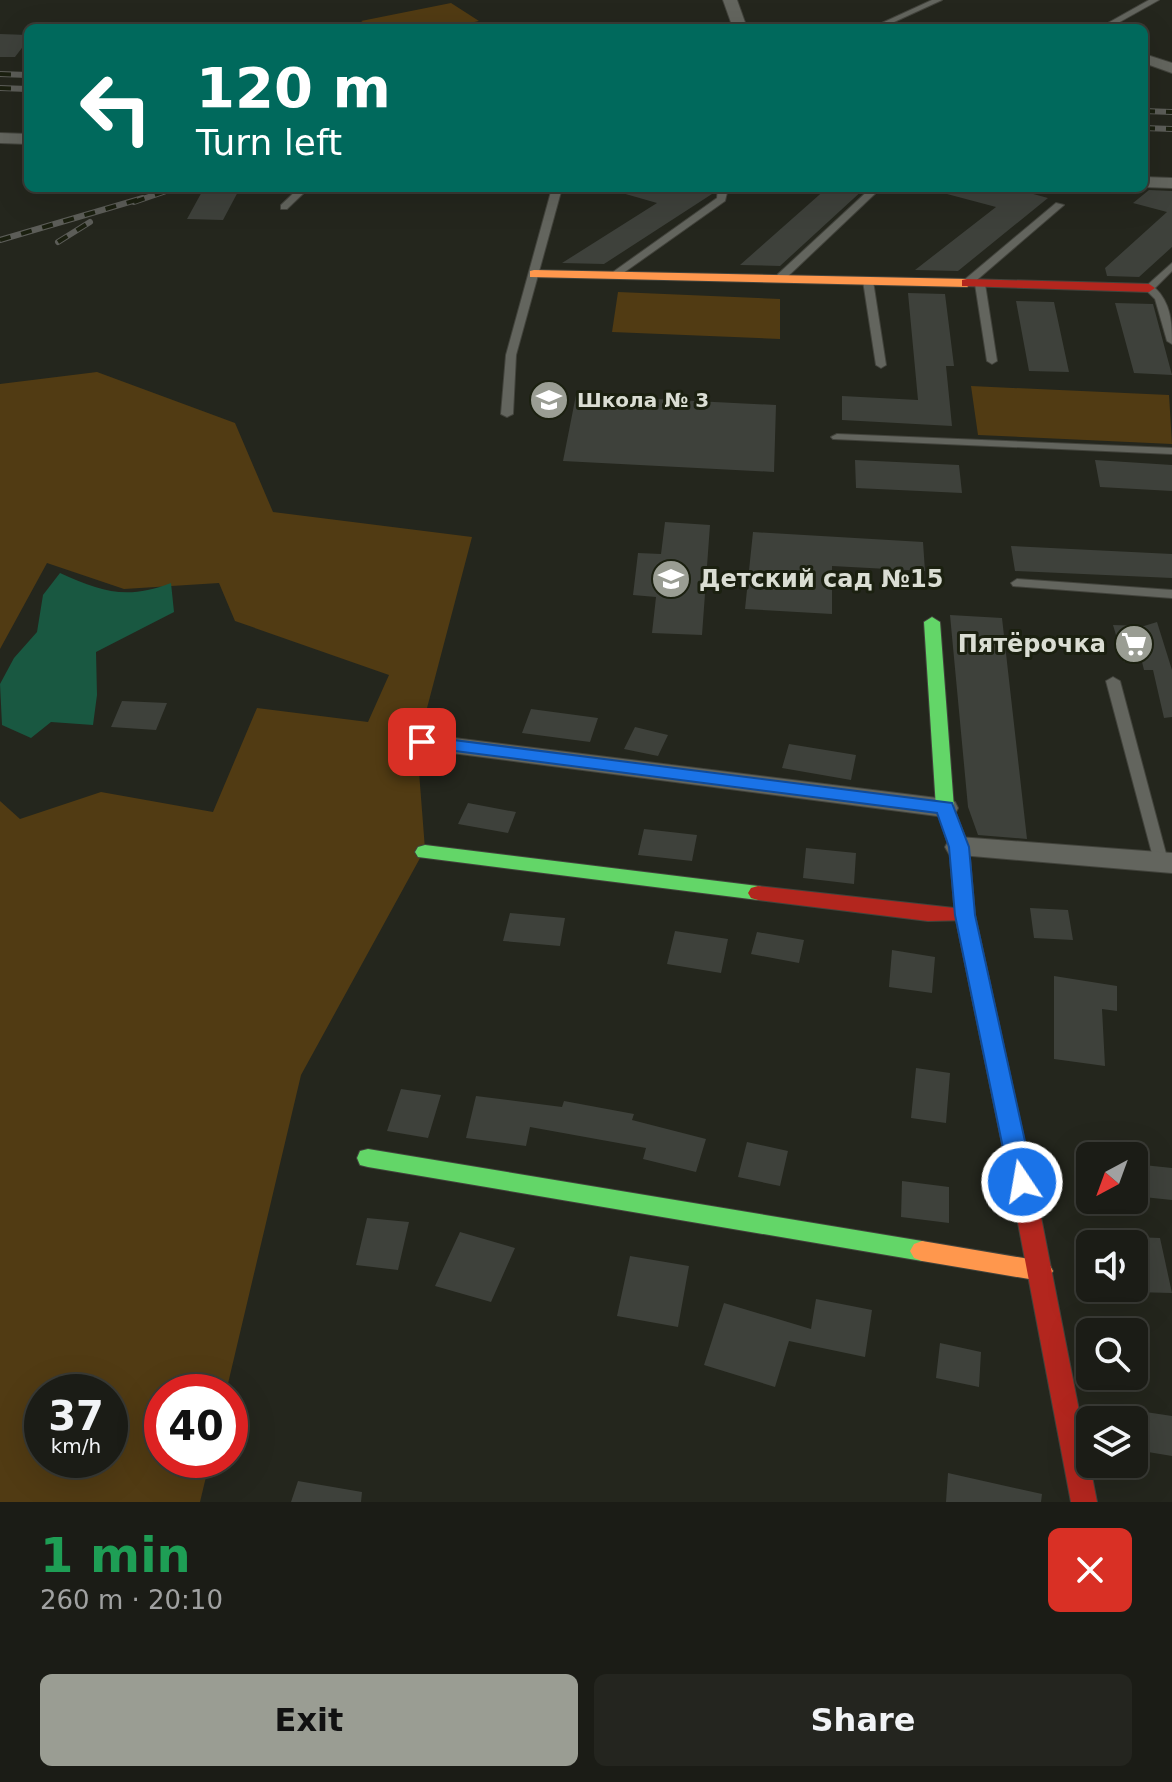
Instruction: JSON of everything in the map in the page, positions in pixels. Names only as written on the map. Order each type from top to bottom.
[{"type":"street","points":[[730,0],[739,24]]},
{"type":"street","points":[[1148,59],[1172,68]]},
{"type":"street","points":[[0,138],[24,139]]},
{"type":"street","points":[[1148,182],[1172,183]]},
{"type":"street","points":[[534,274],[781,277],[1149,288]]},
{"type":"street","points":[[932,622],[945,808],[959,847],[965,915],[1041,1271],[1084,1502]]},
{"type":"street","points":[[422,742],[945,808]]},
{"type":"street","points":[[959,847],[1167,862]]},
{"type":"street","points":[[425,852],[928,914],[965,915]]},
{"type":"street","points":[[368,1158],[1041,1271]]},
{"type":"lane","points":[[884,24],[938,0]]},
{"type":"lane","points":[[1110,24],[1155,0]]},
{"type":"lane","points":[[284,207],[300,192]]},
{"type":"lane","points":[[507,414],[511,355],[556,192]]},
{"type":"lane","points":[[616,274],[722,199],[723,192]]},
{"type":"lane","points":[[781,277],[872,192]]},
{"type":"lane","points":[[992,361],[973,284],[1059,205]]},
{"type":"lane","points":[[1172,266],[1149,288],[1160,298],[1172,341]]},
{"type":"lane","points":[[868,281],[881,365]]},
{"type":"lane","points":[[837,437],[1172,451]]},
{"type":"lane","points":[[1017,583],[1172,594]]},
{"type":"lane","points":[[1113,681],[1167,862]]},
{"type":"shaded area","points":[[451,3],[479,21],[460,24],[368,24],[361,21]]},
{"type":"shaded area","points":[[618,292],[780,299],[780,339],[612,332]]},
{"type":"shaded area","points":[[97,372],[235,423],[273,512],[472,537],[417,746],[425,849],[301,1075],[230,1374],[144,1374],[144,1478],[206,1478],[200,1502],[0,1502],[0,801],[20,819],[101,792],[213,812],[257,708],[368,722],[389,675],[235,621],[219,583],[124,589],[47,563],[0,649],[0,384]]},
{"type":"shaded area","points":[[971,386],[1169,395],[1172,444],[978,435]]},
{"type":"shaded area","points":[[60,573],[115,592],[141,591],[171,583],[174,612],[96,652],[97,695],[93,725],[51,722],[31,738],[2,725],[0,684],[14,658],[37,632],[43,595]]},
{"type":"building","points":[[0,34],[24,35],[24,45],[15,57],[0,57]]},
{"type":"building","points":[[1148,191],[1172,191],[1172,247],[1139,277],[1107,276],[1105,268],[1167,212],[1133,203]]},
{"type":"building","points":[[202,192],[238,192],[223,220],[187,219]]},
{"type":"building","points":[[822,192],[861,192],[780,266],[740,265]]},
{"type":"building","points":[[1026,192],[1048,198],[958,271],[915,270],[996,207],[947,194]]},
{"type":"building","points":[[622,193],[712,194],[604,264],[562,263],[657,203]]},
{"type":"building","points":[[908,293],[945,294],[954,366],[946,366],[952,426],[842,420],[842,396],[918,400]]},
{"type":"building","points":[[1016,301],[1054,302],[1069,372],[1029,371]]},
{"type":"building","points":[[1115,303],[1153,304],[1172,375],[1134,373]]},
{"type":"building","points":[[576,395],[776,405],[774,472],[563,461]]},
{"type":"building","points":[[855,460],[959,465],[962,493],[856,488]]},
{"type":"building","points":[[1095,460],[1172,465],[1172,491],[1100,487]]},
{"type":"building","points":[[665,522],[710,525],[702,635],[652,633],[656,597],[633,595],[638,553],[661,554]]},
{"type":"building","points":[[753,532],[923,542],[925,571],[832,566],[832,614],[745,609]]},
{"type":"building","points":[[1011,546],[1172,554],[1172,578],[1015,571]]},
{"type":"building","points":[[950,615],[1002,618],[1027,839],[978,835],[968,807]]},
{"type":"building","points":[[1157,622],[1172,670],[1172,717],[1164,718],[1153,670],[1144,670],[1142,662],[1124,662],[1113,625],[1144,626]]},
{"type":"building","points":[[122,701],[167,703],[156,730],[111,727]]},
{"type":"building","points":[[531,709],[598,718],[590,742],[522,733]]},
{"type":"building","points":[[635,727],[668,735],[658,756],[624,749]]},
{"type":"building","points":[[789,744],[856,755],[851,780],[782,768]]},
{"type":"building","points":[[468,803],[516,812],[508,833],[458,824]]},
{"type":"building","points":[[644,829],[697,835],[692,861],[638,855]]},
{"type":"building","points":[[806,848],[856,853],[854,884],[803,878]]},
{"type":"building","points":[[1030,908],[1068,910],[1073,940],[1034,938]]},
{"type":"building","points":[[510,913],[565,918],[560,946],[503,941]]},
{"type":"building","points":[[675,931],[728,939],[721,973],[667,964]]},
{"type":"building","points":[[757,932],[804,940],[799,963],[751,954]]},
{"type":"building","points":[[892,950],[935,957],[932,993],[889,987]]},
{"type":"building","points":[[1054,976],[1117,986],[1117,1011],[1102,1009],[1105,1066],[1054,1059]]},
{"type":"building","points":[[916,1068],[950,1073],[946,1123],[911,1118]]},
{"type":"building","points":[[401,1089],[441,1095],[428,1138],[387,1131]]},
{"type":"building","points":[[476,1096],[562,1107],[564,1101],[634,1114],[632,1120],[706,1139],[696,1172],[643,1159],[646,1148],[530,1127],[526,1146],[466,1138]]},
{"type":"building","points":[[747,1142],[788,1151],[780,1186],[738,1177]]},
{"type":"building","points":[[1148,1165],[1172,1168],[1172,1200],[1148,1197]]},
{"type":"building","points":[[902,1181],[949,1187],[949,1223],[901,1217]]},
{"type":"building","points":[[367,1218],[409,1222],[398,1270],[356,1265]]},
{"type":"building","points":[[460,1232],[515,1248],[491,1302],[435,1286]]},
{"type":"building","points":[[1148,1238],[1160,1238],[1172,1293],[1148,1292]]},
{"type":"building","points":[[630,1256],[689,1266],[678,1327],[617,1316]]},
{"type":"building","points":[[816,1299],[872,1310],[865,1357],[789,1341],[775,1387],[704,1365],[724,1303],[811,1329]]},
{"type":"building","points":[[940,1343],[981,1352],[979,1387],[936,1378]]},
{"type":"building","points":[[1148,1412],[1172,1416],[1172,1456],[1148,1452]]},
{"type":"building","points":[[948,1473],[1042,1494],[1041,1502],[946,1502]]},
{"type":"building","points":[[298,1481],[362,1492],[361,1502],[291,1502]]},
{"type":"railway","points":[[0,74],[24,75]]},
{"type":"railway","points":[[0,88],[24,89]]},
{"type":"railway","points":[[1148,111],[1172,112]]},
{"type":"railway","points":[[1148,128],[1172,129]]},
{"type":"railway","points":[[134,202],[163,192]]},
{"type":"railway","points":[[0,240],[143,198]]},
{"type":"railway","points":[[58,242],[90,222]]},
{"type":"traffic: fast","points":[[932,622],[945,808],[959,847],[965,915],[1027,1207]]},
{"type":"traffic: fast","points":[[425,852],[758,893]]},
{"type":"traffic: fast","points":[[368,1158],[922,1251]]},
{"type":"traffic: slow","points":[[534,274],[967,283]]},
{"type":"traffic: slow","points":[[922,1251],[1041,1271]]},
{"type":"traffic: jam","points":[[967,283],[1149,288]]},
{"type":"traffic: jam","points":[[758,893],[928,914],[965,915]]},
{"type":"traffic: jam","points":[[1027,1207],[1084,1502]]},
{"type":"place","name":"Школа № 3","points":[[549,400]]},
{"type":"place","name":"Детский сад №15","points":[[671,579]]},
{"type":"place","name":"Пятёрочка","points":[[1134,644]]},
{"type":"route","points":[[422,742],[945,808],[959,847],[965,915],[1022,1182]]}]
